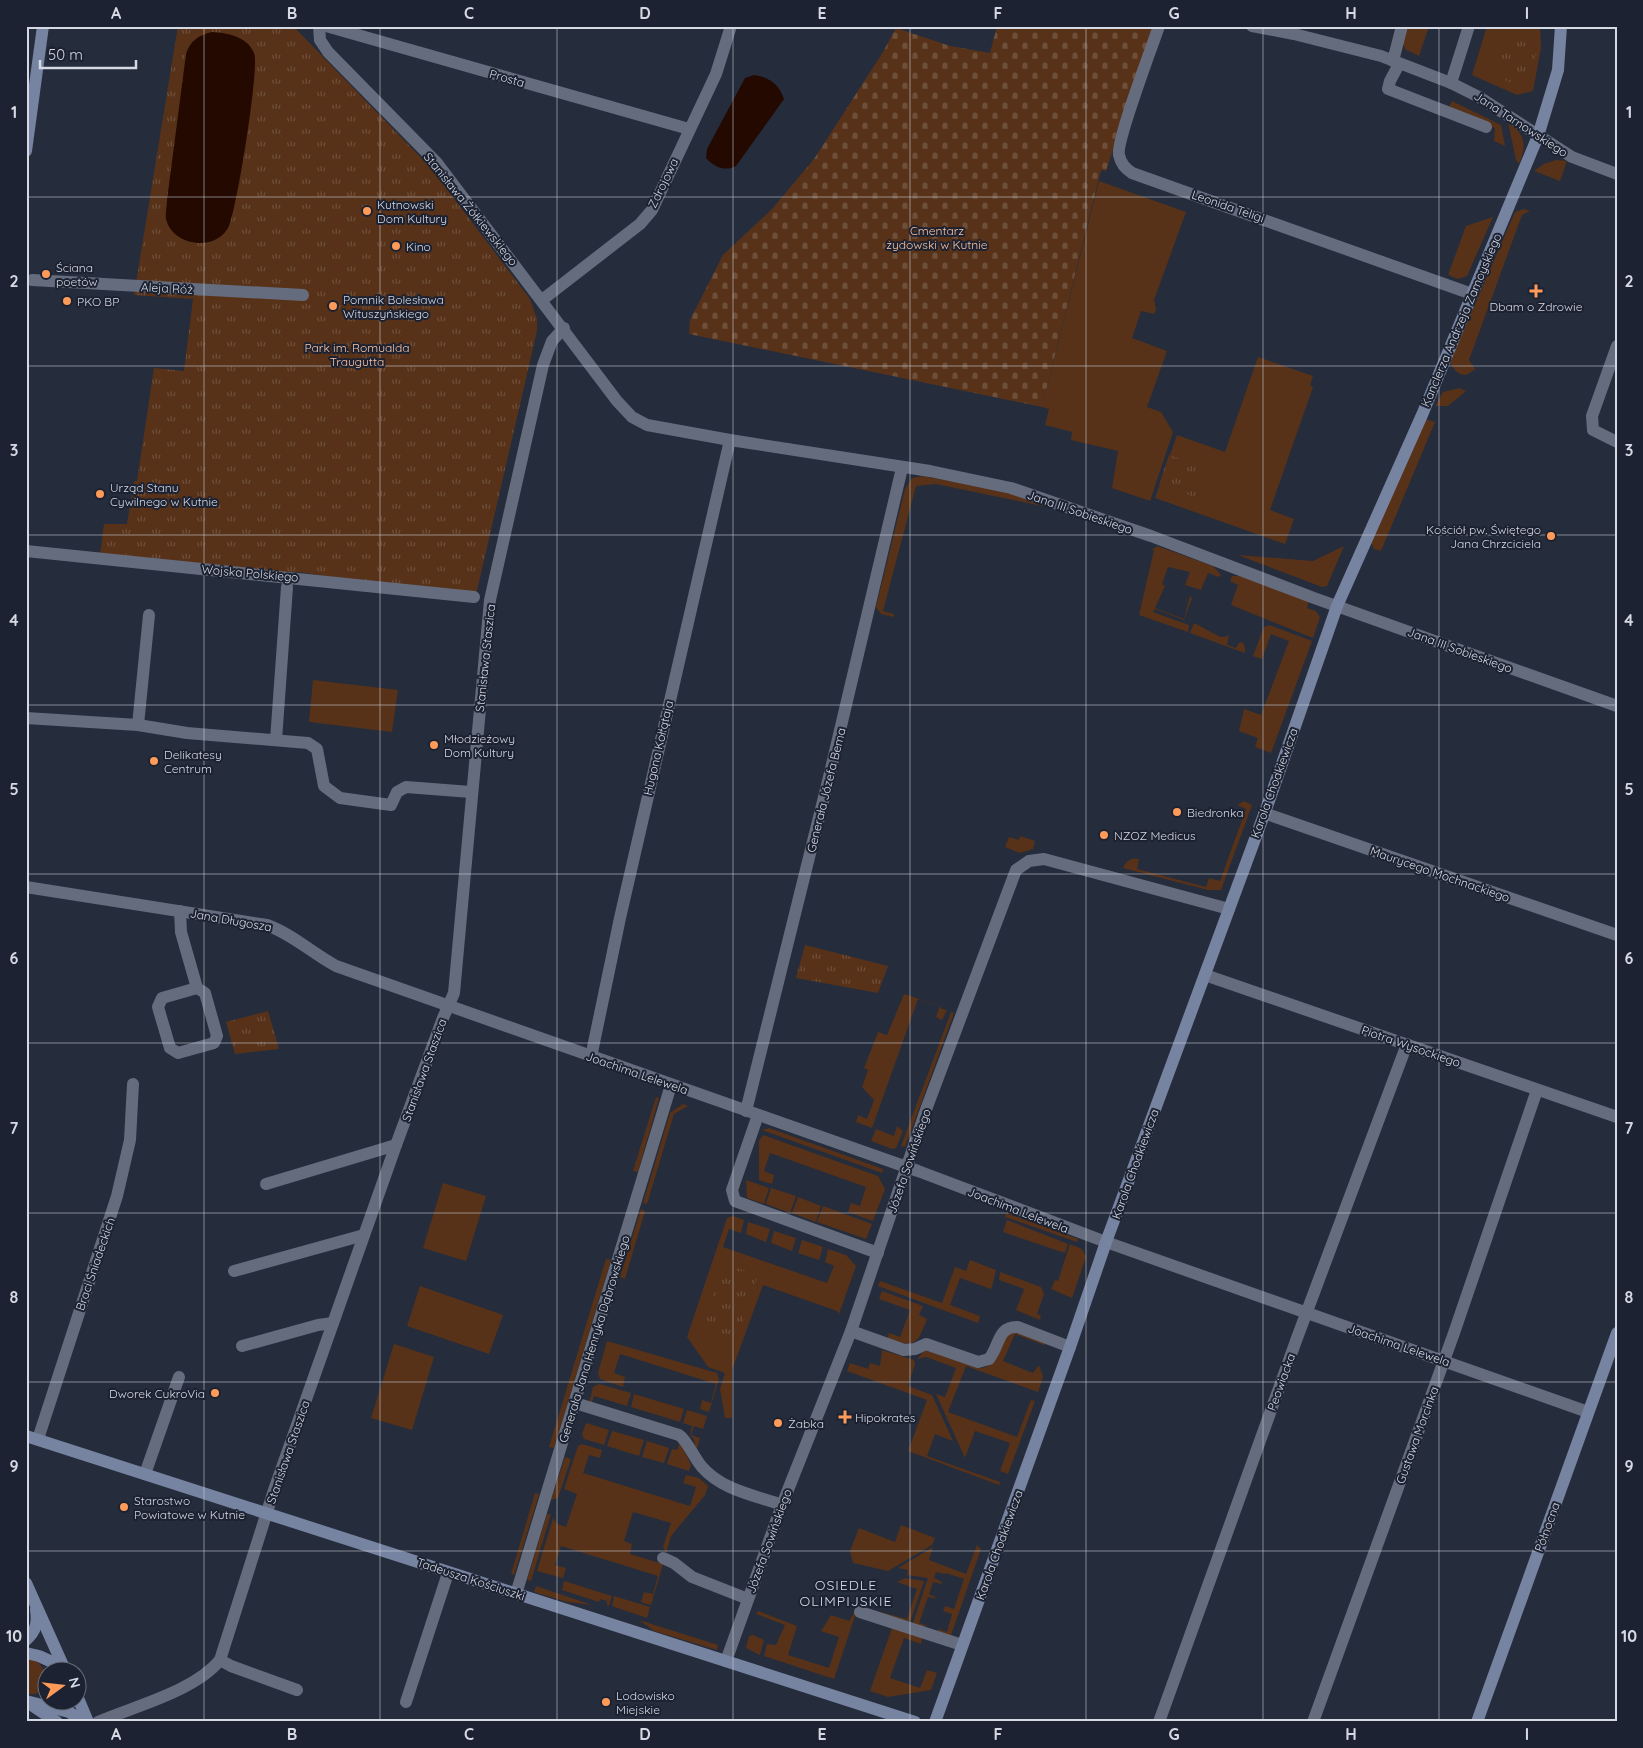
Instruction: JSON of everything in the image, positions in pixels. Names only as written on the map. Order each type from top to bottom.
[{"type":"street","points":[[26,151],[29,114],[43,26]]},
{"type":"street","name":"Stanisława Żółkiewskiego","points":[[319,26],[320,40],[328,52],[437,163],[564,328]]},
{"type":"street","name":"Prosta","points":[[326,26],[689,130]]},
{"type":"street","name":"Zdrojowa","points":[[542,300],[646,217],[652,210],[716,74],[731,26]]},
{"type":"street","name":"Leonida Teligi","points":[[1159,26],[1123,133],[1118,153],[1122,165],[1132,173],[1472,294]]},
{"type":"street","name":"Jana Tarnowskiego","points":[[1252,26],[1294,34],[1381,56],[1451,83],[1479,96],[1572,157],[1617,174]]},
{"type":"street","points":[[1402,26],[1396,63],[1388,89],[1486,127]]},
{"type":"street","points":[[1451,83],[1469,26]]},
{"type":"street","name":"Kanclerza Andrzeja Zamoyskiego","points":[[1337,606],[1538,136],[1558,70],[1561,26]]},
{"type":"street","name":"Aleja Róż","points":[[32,280],[303,295]]},
{"type":"street","name":"Jana III Sobieskiego","points":[[564,328],[617,401],[632,417],[647,425],[902,468],[930,471],[1010,488],[1151,536],[1337,606],[1617,706]]},
{"type":"street","name":"Stanisława Staszica","points":[[220,1660],[267,1513],[333,1323],[396,1145],[454,993],[490,600],[543,365],[552,341],[564,328]]},
{"type":"street","points":[[1617,346],[1592,416],[1593,430],[1617,442]]},
{"type":"street","name":"Hugona Kołłątaja","points":[[591,1057],[620,918],[730,440]]},
{"type":"street","name":"Generała Józefa Bema","points":[[878,1253],[735,1201],[732,1190],[752,1113],[902,468]]},
{"type":"street","name":"Wojska Polskiego","points":[[26,551],[474,597]]},
{"type":"street","points":[[276,740],[288,587]]},
{"type":"street","name":"Karola Chodkiewicza","points":[[934,1722],[1070,1347],[1106,1242],[1206,975],[1337,606]]},
{"type":"street","points":[[138,725],[149,615]]},
{"type":"street","points":[[26,718],[138,725],[187,733],[308,743],[317,749],[324,786],[340,798],[391,805],[397,792],[406,787],[471,792]]},
{"type":"street","name":"Maurycego Mochnackiego","points":[[1264,813],[1617,935]]},
{"type":"street","name":"Józefa Sowińskiego","points":[[726,1661],[782,1505],[851,1331],[906,1167],[1009,888],[1020,866],[1029,861],[1044,860],[1229,909]]},
{"type":"street","name":"Jana Długosza","points":[[26,887],[267,925],[286,932],[303,946],[336,966],[449,1005]]},
{"type":"street","points":[[180,911],[181,932],[197,988],[205,993],[217,1036],[214,1043],[178,1052],[170,1048],[158,1007],[162,998],[197,988]]},
{"type":"street","name":"Piotra Wysockiego","points":[[1206,975],[1617,1116]]},
{"type":"street","name":"Joachima Lelewela","points":[[449,1005],[591,1057],[906,1167],[1106,1242],[1588,1412]]},
{"type":"street","name":"Peowiacka","points":[[1159,1722],[1306,1313],[1407,1044]]},
{"type":"street","name":"Braci Śniadeckich","points":[[32,1437],[117,1196],[130,1140],[133,1084]]},
{"type":"street","name":"Generała Jana Henryka Dąbrowskiego","points":[[516,1594],[671,1085]]},
{"type":"street","name":"Gustawa Morcinka","points":[[1313,1722],[1444,1361],[1537,1090]]},
{"type":"street","points":[[266,1184],[396,1145]]},
{"type":"street","points":[[234,1271],[364,1235]]},
{"type":"street","points":[[242,1346],[318,1325],[333,1323]]},
{"type":"street","points":[[851,1331],[900,1350],[912,1350],[926,1344],[978,1362],[992,1356],[1001,1333],[1010,1327],[1018,1327],[1070,1347]]},
{"type":"street","name":"Północna","points":[[1477,1722],[1617,1333]]},
{"type":"street","points":[[145,1474],[179,1377]]},
{"type":"street","points":[[575,1403],[679,1435],[687,1443],[691,1455],[718,1482],[782,1505]]},
{"type":"street","name":"Tadeusza Kościuszki","points":[[32,1437],[448,1573],[916,1722]]},
{"type":"street","points":[[663,1558],[674,1563],[692,1577],[748,1599]]},
{"type":"street","points":[[406,1702],[448,1573]]},
{"type":"street","points":[[26,1583],[59,1660]]},
{"type":"street","points":[[26,1640],[34,1633],[37,1620],[35,1603]]},
{"type":"street","points":[[860,1612],[962,1645]]},
{"type":"street","points":[[26,1653],[46,1660]]},
{"type":"street","points":[[98,1722],[177,1690],[213,1669],[220,1660],[231,1666],[297,1690]]},
{"type":"street","points":[[26,1701],[57,1722]]},
{"type":"street","points":[[26,1701],[69,1712],[84,1722]]},
{"type":"street","points":[[83,1710],[88,1722]]},
{"type":"green space","name":"Park im. Romualda Traugutta","points":[[178,26],[293,26],[431,168],[530,299],[537,319],[537,331],[475,599],[299,572],[268,572],[100,555],[104,524],[127,524],[134,481],[137,481],[154,368],[184,371],[193,299],[134,295]]},
{"type":"green space","name":"Cmentarz żydowski w Kutnie","points":[[997,26],[1150,26],[1152,32],[1106,171],[1101,170],[1042,407],[689,334],[690,320],[723,255],[772,209],[814,159],[883,52],[896,28],[950,46],[990,53]]},
{"type":"green space","points":[[1407,26],[1429,26],[1419,56],[1406,50],[1403,44]]},
{"type":"green space","points":[[1487,26],[1540,26],[1541,48],[1533,91],[1517,95],[1472,75]]},
{"type":"green space","points":[[1507,35],[1538,48],[1527,89],[1495,76]]},
{"type":"green space","points":[[1452,101],[1501,125],[1505,146],[1494,141],[1495,128],[1448,109]]},
{"type":"green space","points":[[1508,122],[1514,126],[1523,140],[1524,146],[1519,164],[1516,160]]},
{"type":"green space","points":[[1556,160],[1567,161],[1560,181],[1534,171],[1544,164]]},
{"type":"green space","points":[[1099,181],[1186,212],[1154,300],[1156,310],[1154,314],[1141,311],[1132,338],[1167,351],[1147,407],[1161,412],[1173,432],[1150,501],[1112,488],[1118,451],[1071,440],[1072,432],[1045,425],[1049,409],[1042,407]]},
{"type":"green space","points":[[1524,209],[1530,211],[1522,215],[1469,360],[1475,369],[1467,374],[1461,374],[1455,370],[1450,362],[1515,212]]},
{"type":"green space","points":[[1493,217],[1467,276],[1458,279],[1448,275],[1466,226]]},
{"type":"green space","points":[[1258,357],[1313,376],[1310,385],[1313,387],[1270,510],[1294,519],[1285,544],[1155,498],[1177,435],[1225,452]]},
{"type":"green space","points":[[1459,388],[1466,391],[1448,406],[1435,406],[1443,392]]},
{"type":"green space","points":[[1425,419],[1435,422],[1381,551],[1374,549],[1371,543]]},
{"type":"green space","points":[[1169,455],[1200,465],[1197,482],[1203,484],[1201,489],[1204,490],[1201,499],[1159,485]]},
{"type":"green space","points":[[923,476],[1002,490],[1047,507],[936,484],[916,486],[883,611],[894,614],[894,617],[881,614],[876,607],[905,489],[912,478]]},
{"type":"green space","points":[[1157,546],[1213,566],[1221,575],[1219,577],[1208,573],[1201,590],[1185,585],[1190,572],[1168,567],[1162,584],[1165,586],[1155,608],[1184,619],[1190,596],[1192,598],[1184,620],[1155,609],[1153,612],[1189,625],[1188,632],[1139,615],[1154,550],[1152,550]]},
{"type":"green space","points":[[1344,546],[1327,586],[1322,587],[1238,555],[1313,561]]},
{"type":"green space","points":[[1232,576],[1242,576],[1309,601],[1307,608],[1316,611],[1320,617],[1313,638],[1231,605],[1238,585],[1230,581]]},
{"type":"green space","points":[[1194,623],[1221,637],[1229,635],[1227,645],[1236,648],[1242,642],[1245,647],[1245,653],[1190,633]]},
{"type":"green space","points":[[1269,625],[1312,641],[1271,753],[1255,747],[1258,738],[1239,731],[1244,709],[1261,715],[1289,641],[1271,634],[1262,659],[1253,656],[1264,627]]},
{"type":"green space","points":[[313,680],[398,690],[392,732],[309,722]]},
{"type":"green space","points":[[1244,801],[1252,805],[1221,890],[1208,890],[1123,868],[1129,860],[1139,859],[1137,869],[1206,887],[1209,878],[1220,881],[1246,809],[1237,805]]},
{"type":"green space","points":[[1020,836],[1035,841],[1033,849],[1020,853],[1005,847],[1009,837],[1019,840]]},
{"type":"green space","points":[[805,945],[888,966],[878,993],[796,978]]},
{"type":"green space","points":[[904,994],[941,1006],[940,1008],[947,1010],[942,1020],[936,1017],[940,1006],[918,999],[872,1128],[856,1122],[858,1115],[867,1119],[874,1100],[862,1087],[868,1070],[864,1068],[878,1032],[887,1035]]},
{"type":"green space","points":[[268,1011],[279,1049],[235,1054],[226,1022]]},
{"type":"green space","points":[[951,1012],[954,1013],[905,1147],[901,1146]]},
{"type":"green space","points":[[656,1097],[659,1098],[638,1172],[633,1171]]},
{"type":"green space","points":[[683,1104],[688,1106],[674,1114],[647,1204],[643,1203],[670,1113]]},
{"type":"green space","points":[[897,1126],[903,1131],[896,1148],[892,1149],[871,1141],[876,1129],[894,1136]]},
{"type":"green space","points":[[769,1128],[883,1169],[882,1173],[762,1130]]},
{"type":"green space","points":[[763,1135],[878,1176],[885,1189],[873,1221],[848,1212],[851,1203],[860,1206],[866,1187],[770,1153],[764,1171],[774,1175],[772,1184],[759,1180],[759,1141]]},
{"type":"green space","points":[[746,1180],[769,1188],[764,1204],[747,1198]]},
{"type":"green space","points":[[443,1183],[486,1196],[466,1261],[423,1248]]},
{"type":"green space","points":[[771,1188],[796,1196],[790,1213],[766,1204]]},
{"type":"green space","points":[[798,1197],[821,1206],[816,1222],[792,1213]]},
{"type":"green space","points":[[823,1206],[872,1224],[866,1239],[817,1222]]},
{"type":"green space","points":[[641,1209],[645,1211],[625,1279],[620,1277]]},
{"type":"green space","points":[[1006,1213],[1078,1239],[1077,1242],[1005,1217]]},
{"type":"green space","points":[[733,1216],[744,1220],[741,1233],[729,1229],[723,1247],[827,1283],[834,1266],[825,1262],[828,1249],[846,1255],[856,1266],[839,1314],[837,1311],[763,1285],[732,1370],[732,1418],[725,1418],[720,1389],[725,1373],[708,1367],[687,1337],[727,1218]]},
{"type":"green space","points":[[1007,1220],[1068,1244],[1065,1253],[1003,1232]]},
{"type":"green space","points":[[748,1222],[770,1229],[766,1242],[746,1234]]},
{"type":"green space","points":[[774,1231],[796,1238],[792,1251],[771,1243]]},
{"type":"green space","points":[[802,1240],[823,1247],[819,1260],[798,1253]]},
{"type":"green space","points":[[1070,1244],[1082,1249],[1086,1257],[1072,1298],[1051,1289],[1055,1280],[1058,1281]]},
{"type":"green space","points":[[606,1259],[611,1260],[554,1448],[549,1447]]},
{"type":"green space","points":[[970,1260],[996,1270],[992,1287],[991,1289],[960,1278],[950,1305],[980,1316],[978,1323],[878,1286],[880,1281],[942,1303],[955,1267],[966,1271]]},
{"type":"green space","points":[[724,1264],[758,1275],[735,1347],[700,1336]]},
{"type":"green space","points":[[1000,1272],[1041,1287],[1044,1294],[1037,1314],[1041,1316],[1040,1320],[1016,1310],[1024,1289],[999,1280]]},
{"type":"green space","points":[[420,1286],[503,1315],[489,1354],[407,1326]]},
{"type":"green space","points":[[882,1291],[923,1306],[919,1315],[927,1319],[920,1335],[913,1342],[909,1344],[887,1340],[889,1333],[900,1337],[910,1310],[879,1299]]},
{"type":"green space","points":[[1011,1331],[1047,1343],[1044,1345],[1015,1334],[1003,1361],[1033,1373],[1039,1365],[1043,1377],[1038,1392],[966,1366],[948,1412],[1017,1437],[1031,1400],[1035,1401],[1008,1474],[1000,1471],[1010,1443],[975,1431],[965,1458],[936,1394],[945,1397],[956,1368],[926,1357],[917,1359],[924,1351],[932,1351],[977,1368],[984,1367],[990,1365],[994,1360]]},
{"type":"green space","points":[[607,1341],[717,1373],[719,1379],[709,1412],[700,1409],[702,1400],[711,1403],[716,1384],[620,1354],[614,1373],[625,1377],[623,1387],[600,1379],[598,1373]]},
{"type":"green space","points":[[394,1344],[434,1357],[412,1430],[371,1418]]},
{"type":"green space","points":[[882,1350],[914,1360],[915,1364],[908,1386],[932,1395],[953,1441],[935,1434],[927,1456],[1000,1482],[999,1485],[908,1451],[927,1400],[847,1371],[850,1363],[868,1369],[870,1363],[880,1366]]},
{"type":"green space","points":[[599,1384],[631,1393],[627,1406],[594,1396],[591,1405],[589,1403],[593,1387]]},
{"type":"green space","points":[[634,1394],[684,1409],[680,1422],[631,1407]]},
{"type":"green space","points":[[687,1410],[707,1416],[703,1429],[694,1426],[691,1435],[700,1438],[696,1452],[694,1439],[690,1435],[692,1426],[683,1423]]},
{"type":"green space","points":[[586,1423],[609,1430],[604,1445],[584,1439],[582,1434]]},
{"type":"green space","points":[[612,1431],[644,1440],[639,1456],[607,1446]]},
{"type":"green space","points":[[647,1441],[669,1448],[664,1463],[642,1457]]},
{"type":"green space","points":[[680,1442],[691,1465],[689,1471],[667,1464],[672,1449],[677,1450]]},
{"type":"green space","points":[[582,1444],[602,1450],[600,1458],[589,1455],[583,1473],[690,1506],[696,1487],[683,1483],[686,1475],[699,1478],[708,1486],[705,1495],[671,1536],[666,1553],[663,1547],[671,1523],[633,1512],[624,1541],[632,1544],[630,1554],[663,1564],[651,1605],[641,1602],[644,1592],[653,1594],[658,1576],[561,1546],[555,1565],[566,1568],[563,1578],[537,1571],[553,1518],[557,1524],[566,1527],[577,1494],[564,1489],[578,1446]]},
{"type":"green space","points":[[565,1457],[571,1459],[558,1498],[551,1500]]},
{"type":"green space","points":[[535,1493],[539,1494],[538,1498],[514,1575],[511,1574]]},
{"type":"green space","points":[[547,1514],[551,1514],[531,1581],[527,1580]]},
{"type":"green space","points":[[901,1525],[935,1538],[932,1545],[888,1571],[853,1563],[850,1551],[859,1528],[895,1542]]},
{"type":"green space","points":[[977,1545],[981,1549],[950,1638],[938,1631],[938,1629],[947,1632],[952,1614],[943,1611],[945,1606],[954,1609],[964,1579],[946,1573],[936,1572],[934,1578],[942,1582],[942,1584],[933,1582],[929,1594],[938,1599],[928,1597],[919,1623],[928,1626],[912,1626],[928,1578],[907,1575],[908,1570],[898,1568],[933,1547],[929,1560],[966,1574]]},
{"type":"green space","points":[[905,1578],[924,1581],[910,1622],[869,1609],[907,1619],[917,1589],[897,1582]]},
{"type":"green space","points":[[564,1581],[612,1596],[609,1606],[607,1601],[600,1599],[599,1602],[562,1590]]},
{"type":"green space","points":[[536,1586],[592,1605],[567,1602],[534,1592]]},
{"type":"green space","points":[[614,1596],[650,1607],[647,1618],[612,1606]]},
{"type":"green space","points":[[758,1611],[797,1626],[788,1655],[829,1668],[839,1637],[821,1631],[831,1615],[849,1621],[854,1613],[923,1636],[921,1644],[904,1638],[890,1678],[920,1688],[927,1670],[937,1673],[931,1690],[888,1697],[870,1691],[892,1628],[855,1616],[834,1679],[764,1656],[767,1644],[776,1645],[785,1625],[756,1614]]},
{"type":"green space","points":[[639,1620],[718,1645],[717,1650],[654,1631]]},
{"type":"green space","points":[[753,1635],[764,1640],[760,1655],[746,1648],[749,1636]]},
{"type":"green space","points":[[26,1658],[38,1662],[38,1693],[26,1694]]},
{"type":"shaded area","points":[[212,32],[236,36],[251,47],[255,63],[254,83],[242,167],[229,226],[215,240],[206,243],[196,243],[177,236],[170,228],[166,219],[166,212],[186,54],[196,39]]},
{"type":"shaded area","points":[[754,75],[764,77],[773,82],[784,99],[736,166],[728,169],[720,168],[706,158],[707,149],[745,78]]},
{"type":"place","name":"Kutnowski Dom Kultury","points":[[367,211]]},
{"type":"place","name":"Kino","points":[[396,246]]},
{"type":"place","name":"Ściana poetów","points":[[46,274]]},
{"type":"place","name":"Dbam o Zdrowie","points":[[1536,291]]},
{"type":"place","name":"PKO BP","points":[[67,301]]},
{"type":"place","name":"Pomnik Bolesława Wituszyńskiego","points":[[333,306]]},
{"type":"place","name":"Urząd Stanu Cywilnego w Kutnie","points":[[100,494]]},
{"type":"place","name":"Kościół pw. Świętego Jana Chrzciciela","points":[[1551,536]]},
{"type":"place","name":"Młodzieżowy Dom Kultury","points":[[434,745]]},
{"type":"place","name":"Delikatesy Centrum","points":[[154,761]]},
{"type":"place","name":"Biedronka","points":[[1177,812]]},
{"type":"place","name":"NZOZ Medicus","points":[[1104,835]]},
{"type":"place","name":"Dworek CukroVia","points":[[215,1393]]},
{"type":"place","name":"Hipokrates","points":[[845,1417]]},
{"type":"place","name":"Żabka","points":[[778,1423]]},
{"type":"place","name":"Starostwo Powiatowe w Kutnie","points":[[124,1507]]},
{"type":"place","name":"Lodowisko Miejskie","points":[[606,1702]]},
{"type":"district","name":"OSIEDLE OLIMPIJSKIE","points":[[846,1594]]}]
